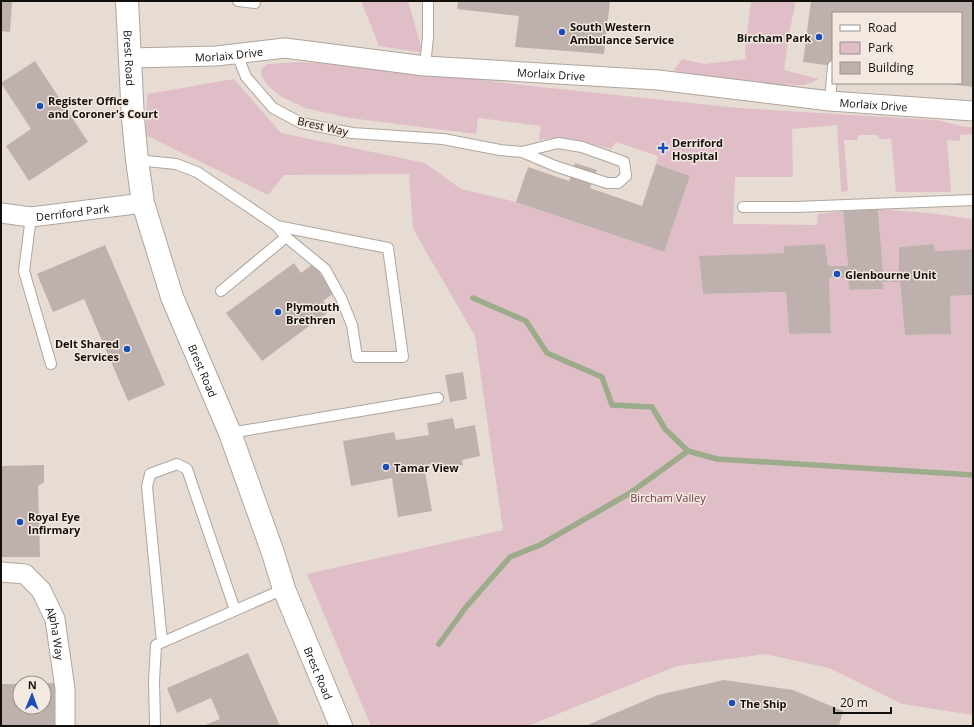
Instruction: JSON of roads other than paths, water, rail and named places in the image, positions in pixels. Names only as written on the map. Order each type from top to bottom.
[{"type":"street","name":"Brest Road","points":[[127,1],[129,58],[137,160],[143,203],[172,297],[230,433],[274,553],[284,589],[341,726]]},
{"type":"street","name":"Morlaix Drive","points":[[129,58],[216,56],[285,48],[425,66],[658,80],[830,101],[973,110]]},
{"type":"street","name":"Derriford Park","points":[[1,213],[31,216],[143,203]]},
{"type":"street","name":"Alpha Way","points":[[1,572],[25,574],[42,590],[55,619],[65,689],[65,726]]},
{"type":"lane","points":[[238,1],[255,3]]},
{"type":"lane","points":[[425,66],[428,37],[428,1]]},
{"type":"lane","name":"Brest Way","points":[[237,54],[246,78],[273,108],[300,123],[352,133],[443,139],[500,150],[522,152]]},
{"type":"lane","points":[[830,101],[832,78]]},
{"type":"lane","points":[[558,143],[582,147],[624,162],[626,176],[618,183],[606,183],[555,166],[522,152],[558,143]]},
{"type":"lane","points":[[137,160],[176,164],[197,172],[277,226],[286,237],[325,269],[341,298],[352,325],[357,357],[403,357],[388,248],[277,226]]},
{"type":"lane","points":[[743,207],[796,207],[973,200]]},
{"type":"lane","points":[[31,216],[24,271],[51,364]]},
{"type":"lane","points":[[221,291],[286,237]]},
{"type":"lane","points":[[230,433],[438,398]]},
{"type":"lane","points":[[162,642],[147,487],[150,474],[177,464],[187,470],[235,610]]},
{"type":"lane","points":[[155,726],[154,681],[156,645],[284,589]]},
{"type":"waterway","points":[[473,298],[526,321],[547,353],[602,377],[612,405],[652,407],[665,429],[688,451],[717,459],[973,475]]},
{"type":"waterway","points":[[439,644],[466,607],[510,557],[540,545],[630,493],[688,451]]},
{"type":"place","name":"South Western Ambulance Service","points":[[562,32]]},
{"type":"place","name":"Bircham Park","points":[[819,37]]},
{"type":"place","name":"Register Office and Coroner's Court","points":[[40,106]]},
{"type":"place","name":"Derriford Hospital","points":[[663,148]]},
{"type":"place","name":"Glenbourne Unit","points":[[837,274]]},
{"type":"place","name":"Plymouth Brethren","points":[[278,312]]},
{"type":"place","name":"Delt Shared Services","points":[[127,349]]},
{"type":"place","name":"Tamar View","points":[[386,467]]},
{"type":"place","name":"Royal Eye Infirmary","points":[[20,522]]},
{"type":"place","name":"The Ship","points":[[732,703]]},
{"type":"park label","name":"Bircham Valley","points":[[668,497]]}]
